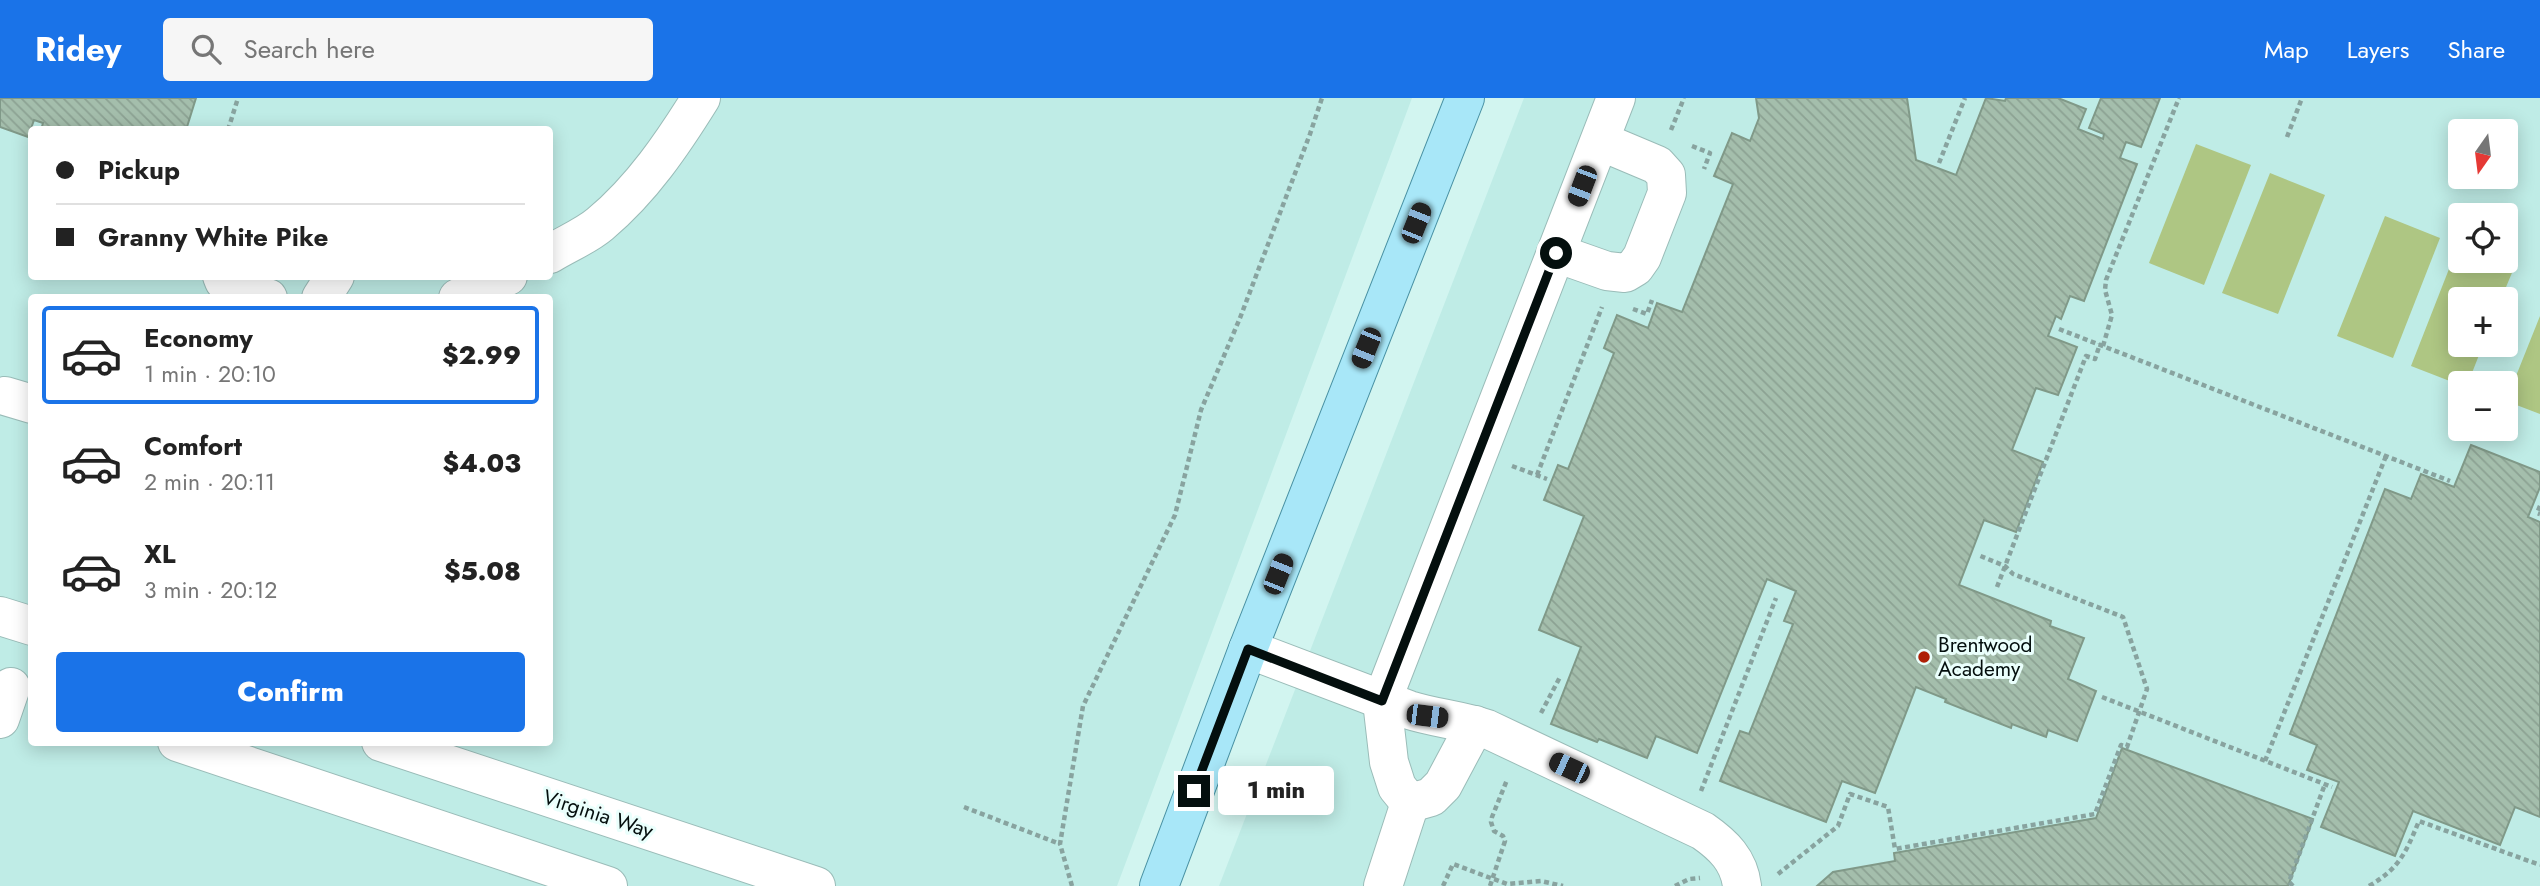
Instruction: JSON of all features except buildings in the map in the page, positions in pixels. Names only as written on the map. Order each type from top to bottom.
[{"type":"main road","points":[[1158,886],[1248,649],[1465,98]]},
{"type":"street","points":[[553,252],[598,225],[635,191],[701,98]]},
{"type":"street","points":[[1410,803],[1396,787],[1389,762],[1382,701],[1616,98]]},
{"type":"street","points":[[1556,253],[1616,273],[1625,273],[1635,267],[1642,257],[1667,193],[1668,183],[1656,164],[1600,141]]},
{"type":"street","points":[[223,280],[257,294]]},
{"type":"street","points":[[467,294],[499,280]]},
{"type":"street","points":[[0,616],[28,625]]},
{"type":"street","points":[[1248,649],[1382,701],[1427,716],[1475,725],[1703,831],[1730,854],[1738,869],[1759,882]]},
{"type":"street","points":[[1410,803],[1432,797],[1443,785],[1475,725]]},
{"type":"street","points":[[189,746],[608,886]]},
{"type":"street","name":"Virginia Way","points":[[392,746],[816,886]]},
{"type":"street","points":[[1383,886],[1410,803]]},
{"type":"path","points":[[229,126],[238,98]]},
{"type":"path","points":[[1072,886],[1060,844],[1083,706],[1175,515],[1201,410],[1240,318],[1322,98]]},
{"type":"path","points":[[1939,163],[1965,98]]},
{"type":"path","points":[[1997,587],[2086,356],[2095,359],[2111,323],[2105,290],[2106,280],[2179,98]]},
{"type":"path","points":[[2287,137],[2302,98]]},
{"type":"path","points":[[1537,475],[1616,273]]},
{"type":"path","points":[[2059,329],[2450,481]]},
{"type":"path","points":[[2265,761],[2386,456]]},
{"type":"path","points":[[2540,506],[2537,513],[2540,514]]},
{"type":"path","points":[[1759,882],[1779,871],[1838,826],[1850,794],[1888,807],[1895,849],[2095,814],[2121,744],[2127,747],[2147,689],[2123,617],[2013,574],[2005,566],[1978,555]]},
{"type":"path","points":[[1688,824],[1776,598]]},
{"type":"path","points":[[2102,697],[2332,787]]},
{"type":"path","points":[[2293,886],[2289,882],[2325,784]]},
{"type":"path","points":[[964,807],[1060,844]]},
{"type":"path","points":[[2369,886],[2389,873],[2403,858],[2419,821],[2540,865]]},
{"type":"path","points":[[1443,886],[1453,863],[1507,884],[1541,881],[1563,886]]},
{"type":"shaded area","points":[[0,98],[1412,98],[1117,886],[0,886]]},
{"type":"shaded area","name":"Brentwood Academy","points":[[1524,98],[2540,98],[2540,886],[1219,886]]},
{"type":"green space","points":[[2196,144],[2251,165],[2204,285],[2149,263]]},
{"type":"green space","points":[[2270,173],[2325,195],[2278,314],[2222,293]]},
{"type":"green space","points":[[2385,216],[2440,238],[2393,358],[2337,336]]},
{"type":"green space","points":[[2448,272],[2512,273],[2506,287],[2448,287],[2448,357],[2478,357],[2473,371],[2448,371],[2448,380],[2411,366]]},
{"type":"green space","points":[[2540,316],[2540,414],[2518,406],[2518,371]]},
{"type":"place","name":"Brentwood Academy","points":[[1924,657]]},
{"type":"route","points":[[1194,791],[1248,649],[1382,701],[1556,253]]}]
